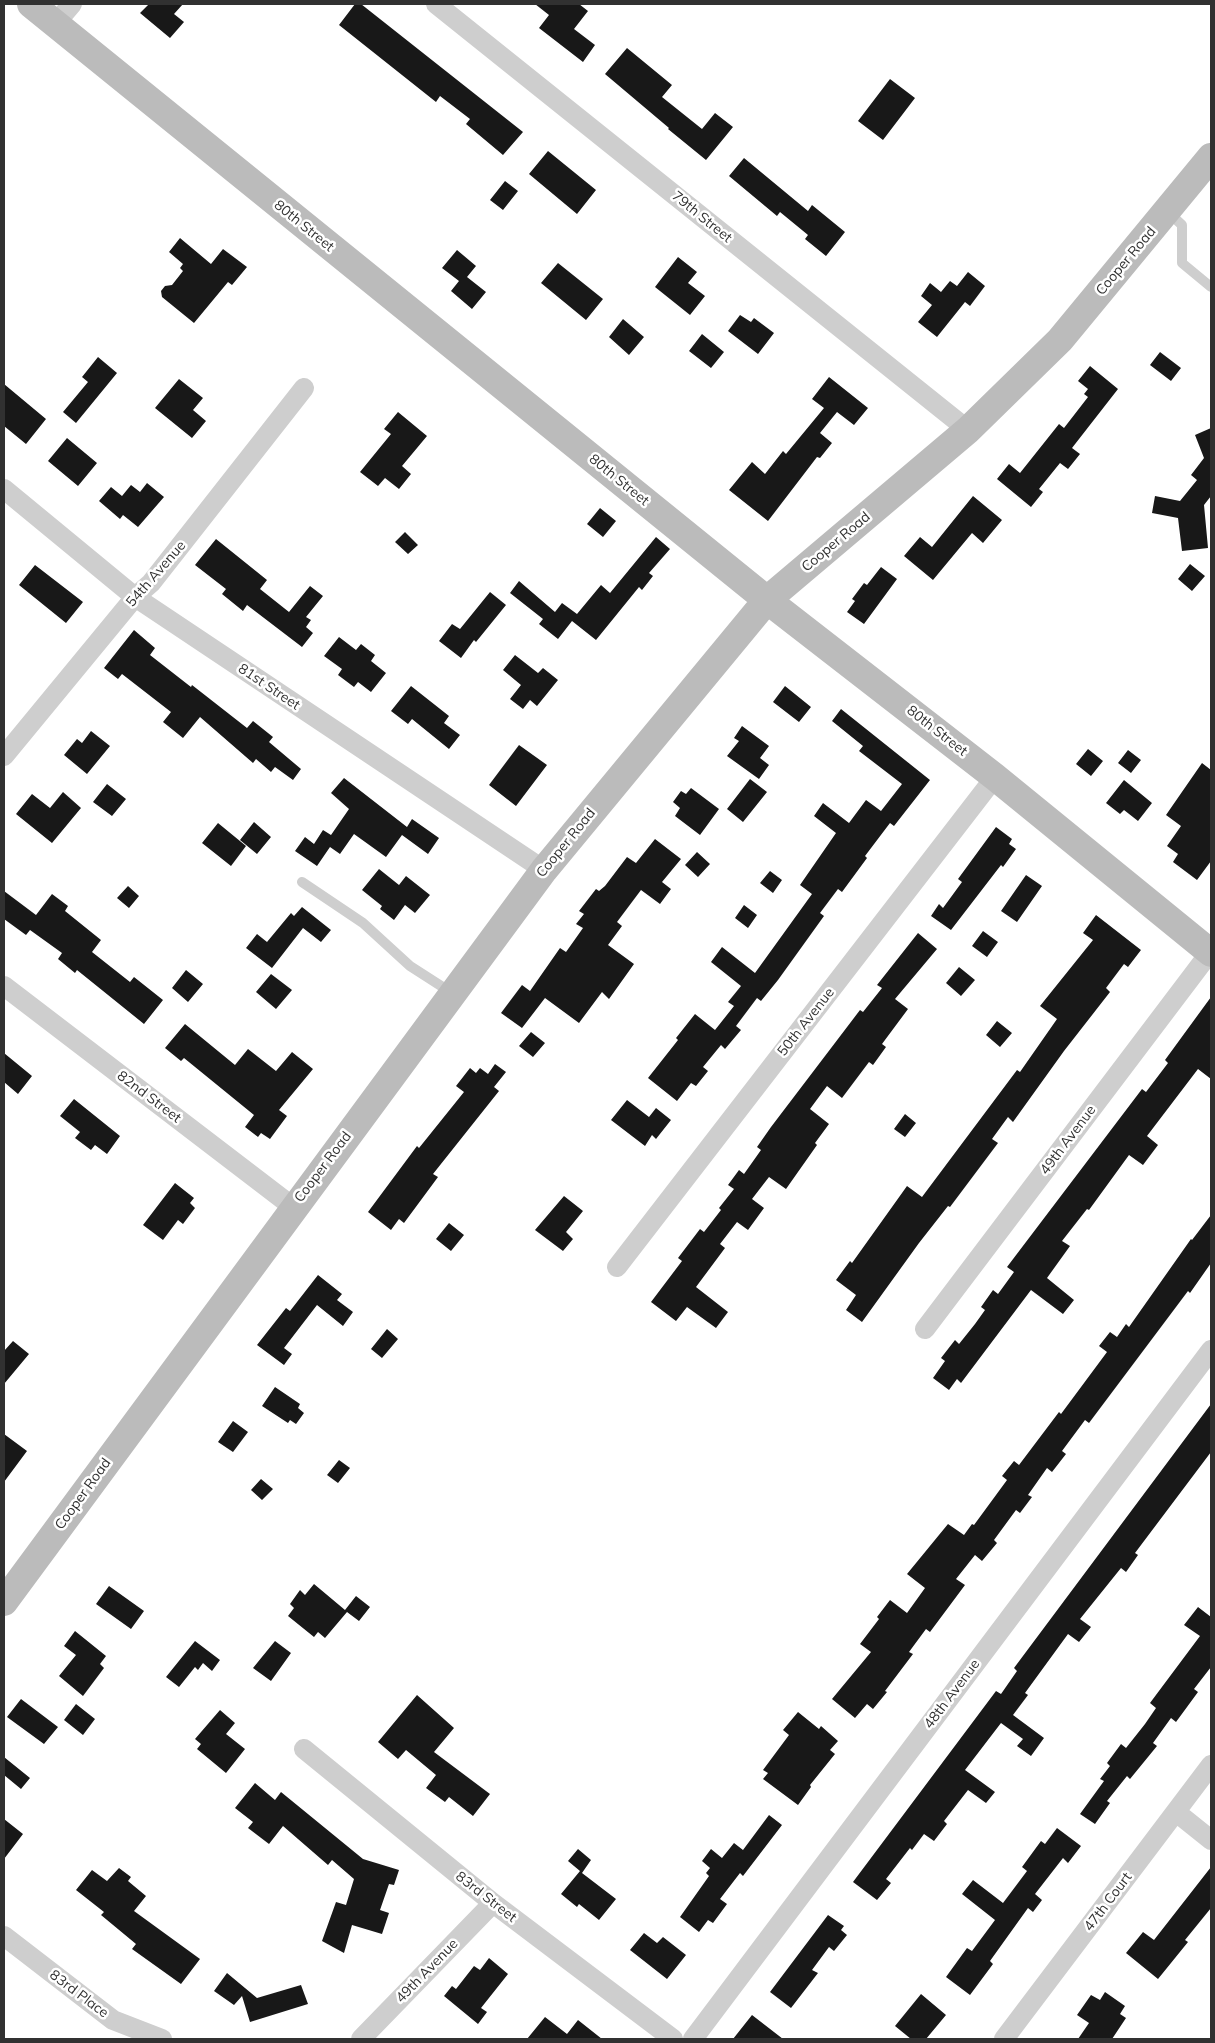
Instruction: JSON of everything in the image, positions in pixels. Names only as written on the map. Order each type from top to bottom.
[{"type":"street","name":"80th Street","points":[[30,4],[64,14],[767,600],[996,776],[1211,952]]},
{"type":"street","name":"79th Street","points":[[436,4],[968,430]]},
{"type":"street","name":"Cooper Road","points":[[4,1602],[544,870],[767,600],[968,430],[1060,340],[1211,157]]},
{"type":"street","name":"54th Avenue","points":[[4,756],[135,597],[151,583],[304,388]]},
{"type":"street","name":"81st Street","points":[[4,489],[135,597],[544,870]]},
{"type":"street","name":"50th Avenue","points":[[617,1267],[996,776]]},
{"type":"street","name":"49th Avenue","points":[[925,1329],[1211,952]]},
{"type":"street","name":"82nd Street","points":[[4,986],[294,1207]]},
{"type":"street","name":"48th Avenue","points":[[693,2039],[1211,1350]]},
{"type":"street","name":"83rd Street","points":[[304,1750],[493,1903],[673,2039]]},
{"type":"street","name":"47th Court","points":[[1004,2039],[1211,1764]]},
{"type":"street","points":[[1176,1812],[1211,1840]]},
{"type":"street","name":"49th Avenue","points":[[361,2039],[493,1903]]},
{"type":"street","name":"83rd Place","points":[[4,1936],[113,2020],[162,2039]]},
{"type":"lane","points":[[1168,211],[1182,225],[1182,263],[1211,287]]},
{"type":"lane","points":[[302,882],[363,923],[410,966],[453,993]]},
{"type":"building","points":[[149,4],[183,4],[174,14],[184,22],[170,38],[140,13]]},
{"type":"building","points":[[355,4],[361,4],[523,132],[503,155],[466,124],[470,119],[440,96],[436,102],[339,25]]},
{"type":"building","points":[[535,4],[579,4],[588,11],[574,29],[595,45],[583,62],[539,28],[549,15]]},
{"type":"building","points":[[627,48],[672,85],[662,97],[702,129],[715,113],[733,127],[706,160],[605,74]]},
{"type":"building","points":[[890,79],[915,98],[883,140],[858,121]]},
{"type":"building","points":[[548,151],[596,190],[577,214],[529,174]]},
{"type":"building","points":[[744,158],[808,211],[812,205],[845,232],[826,256],[805,239],[808,235],[780,212],[777,216],[729,176]]},
{"type":"building","points":[[505,181],[518,191],[503,210],[490,200]]},
{"type":"building","points":[[180,238],[211,264],[223,249],[247,267],[232,285],[228,282],[194,323],[162,297],[161,291],[165,286],[172,285],[183,271],[180,268],[183,264],[169,252]]},
{"type":"building","points":[[457,250],[476,266],[467,277],[486,292],[472,309],[451,291],[459,281],[442,268]]},
{"type":"building","points":[[678,257],[697,272],[688,283],[705,296],[690,315],[655,287]]},
{"type":"building","points":[[558,263],[603,299],[586,320],[541,283]]},
{"type":"building","points":[[968,272],[985,286],[970,306],[965,302],[937,337],[918,322],[932,305],[921,296],[930,283],[941,292],[950,281],[957,286]]},
{"type":"building","points":[[740,315],[751,322],[754,318],[774,333],[758,354],[728,331]]},
{"type":"building","points":[[623,319],[644,337],[629,355],[609,337]]},
{"type":"building","points":[[702,334],[724,352],[711,368],[689,351]]},
{"type":"building","points":[[1160,352],[1181,368],[1171,381],[1150,365]]},
{"type":"building","points":[[98,357],[117,373],[76,423],[63,412],[88,382],[82,377]]},
{"type":"building","points":[[1090,366],[1118,389],[1072,448],[1080,454],[1068,469],[1060,463],[1039,489],[1043,492],[1031,507],[997,479],[1009,464],[1020,473],[1059,424],[1064,428],[1088,397],[1084,394],[1088,389],[1078,381]]},
{"type":"building","points":[[829,377],[868,408],[854,425],[837,412],[820,433],[832,443],[820,458],[817,457],[768,521],[729,490],[752,462],[765,474],[783,451],[786,454],[824,408],[812,399]]},
{"type":"building","points":[[179,379],[203,398],[193,410],[206,421],[192,438],[155,408]]},
{"type":"building","points":[[4,384],[46,419],[26,444],[4,426]]},
{"type":"building","points":[[398,412],[427,436],[402,466],[411,474],[399,489],[385,478],[378,486],[360,472],[391,434],[384,429]]},
{"type":"building","points":[[1211,428],[1211,496],[1204,505],[1208,548],[1182,551],[1178,518],[1152,513],[1155,496],[1180,501],[1197,480],[1191,475],[1204,458],[1195,435]]},
{"type":"building","points":[[67,438],[97,463],[78,486],[48,461]]},
{"type":"building","points":[[147,483],[164,497],[138,527],[123,515],[120,519],[99,501],[111,487],[122,496],[131,485],[140,492]]},
{"type":"building","points":[[973,496],[1002,520],[983,543],[972,533],[933,580],[904,556],[920,537],[932,547]]},
{"type":"building","points":[[600,508],[616,521],[603,537],[587,524]]},
{"type":"building","points":[[405,532],[418,545],[408,554],[395,542]]},
{"type":"building","points":[[656,537],[670,549],[649,573],[653,576],[642,590],[639,587],[596,640],[572,621],[558,639],[539,624],[543,619],[510,593],[519,581],[555,612],[562,603],[577,614],[601,585],[610,593]]},
{"type":"building","points":[[216,539],[267,580],[260,589],[289,612],[310,586],[323,596],[306,617],[311,620],[306,627],[313,633],[302,647],[247,605],[243,611],[222,594],[226,589],[195,565]]},
{"type":"building","points":[[1190,564],[1205,576],[1192,591],[1178,579]]},
{"type":"building","points":[[35,565],[83,602],[66,623],[19,585]]},
{"type":"building","points":[[881,567],[897,579],[864,624],[847,612],[855,601],[852,599],[864,583],[867,585]]},
{"type":"building","points":[[490,592],[506,605],[476,642],[474,640],[461,658],[439,641],[452,624],[460,629]]},
{"type":"building","points":[[134,630],[155,648],[150,655],[191,687],[192,685],[247,728],[253,721],[273,737],[269,742],[301,769],[293,780],[275,767],[271,772],[256,759],[253,763],[200,717],[183,738],[163,722],[171,712],[122,674],[118,679],[104,668]]},
{"type":"building","points":[[339,637],[356,650],[361,644],[375,655],[371,661],[386,673],[371,692],[358,682],[354,687],[338,675],[342,669],[324,656]]},
{"type":"building","points":[[515,655],[538,673],[543,668],[558,680],[537,706],[530,700],[523,709],[510,699],[521,685],[503,670]]},
{"type":"building","points":[[411,686],[449,716],[444,723],[460,735],[449,749],[412,719],[408,724],[391,711]]},
{"type":"building","points":[[785,686],[811,707],[799,722],[773,702]]},
{"type":"building","points":[[841,709],[930,780],[894,826],[890,823],[865,856],[867,858],[842,892],[838,889],[820,913],[824,916],[778,980],[761,1001],[757,998],[736,1026],[741,1030],[725,1049],[721,1045],[703,1067],[708,1071],[696,1086],[691,1083],[677,1101],[648,1078],[678,1040],[676,1038],[695,1014],[715,1030],[734,1006],[728,1002],[741,986],[711,962],[722,947],[755,973],[812,894],[800,885],[836,833],[814,816],[823,803],[849,823],[866,800],[881,811],[902,784],[859,751],[863,746],[832,721]]},
{"type":"building","points":[[742,726],[769,746],[760,758],[769,765],[759,779],[727,756],[739,741],[734,738]]},
{"type":"building","points":[[91,731],[110,746],[87,774],[64,755],[77,739],[82,743]]},
{"type":"building","points":[[519,745],[547,765],[516,806],[489,785]]},
{"type":"building","points":[[1088,749],[1103,761],[1091,776],[1076,764]]},
{"type":"building","points":[[1128,750],[1141,760],[1131,773],[1118,763]]},
{"type":"building","points":[[1202,763],[1211,770],[1211,861],[1197,880],[1173,862],[1178,854],[1167,846],[1181,826],[1166,815]]},
{"type":"building","points":[[344,778],[407,827],[412,819],[439,838],[428,854],[402,835],[386,857],[354,834],[340,854],[330,847],[317,866],[295,851],[305,837],[314,844],[323,830],[331,835],[349,809],[331,793]]},
{"type":"building","points":[[750,779],[767,792],[743,822],[727,809]]},
{"type":"building","points":[[1124,780],[1152,803],[1138,821],[1124,810],[1120,814],[1106,803]]},
{"type":"building","points":[[107,784],[126,799],[112,816],[93,802]]},
{"type":"building","points":[[691,788],[719,809],[700,835],[675,816],[680,808],[673,802],[681,791],[686,794]]},
{"type":"building","points":[[63,792],[81,808],[52,843],[16,814],[32,794],[50,808]]},
{"type":"building","points":[[254,822],[271,837],[257,854],[240,840]]},
{"type":"building","points":[[218,823],[246,846],[231,866],[202,843]]},
{"type":"building","points":[[996,827],[1012,839],[1009,844],[1016,849],[1003,867],[1001,865],[951,930],[931,916],[939,904],[943,908],[962,882],[958,879]]},
{"type":"building","points":[[655,839],[681,859],[662,882],[671,889],[660,904],[641,890],[617,922],[622,926],[608,945],[634,964],[609,999],[602,992],[579,1023],[545,998],[522,1028],[501,1013],[522,985],[530,991],[560,948],[566,952],[583,928],[576,924],[584,914],[579,911],[596,889],[599,891],[605,886],[627,857],[636,863]]},
{"type":"building","points":[[697,852],[710,864],[698,877],[685,865]]},
{"type":"building","points":[[379,869],[399,885],[406,876],[430,895],[415,913],[405,905],[394,920],[380,909],[382,906],[362,890]]},
{"type":"building","points":[[770,871],[782,880],[773,893],[760,883]]},
{"type":"building","points":[[1026,875],[1042,886],[1017,922],[1001,911]]},
{"type":"building","points":[[128,886],[139,896],[129,908],[117,898]]},
{"type":"building","points":[[4,891],[36,915],[52,894],[68,906],[65,911],[101,940],[92,952],[130,982],[134,977],[163,1000],[144,1024],[77,970],[75,973],[58,959],[62,953],[30,930],[26,935],[4,919]]},
{"type":"building","points":[[744,905],[757,915],[748,928],[735,918]]},
{"type":"building","points":[[302,907],[331,930],[321,942],[303,928],[272,968],[246,948],[257,934],[267,942],[291,913],[294,916]]},
{"type":"building","points":[[1096,915],[1141,950],[1128,967],[1124,964],[1106,988],[1110,992],[1064,1051],[1013,1122],[1008,1117],[992,1139],[998,1143],[950,1207],[948,1206],[919,1243],[862,1322],[846,1310],[856,1295],[836,1280],[850,1261],[852,1263],[907,1186],[922,1197],[1017,1070],[1020,1072],[1057,1019],[1040,1006],[1093,940],[1083,933]]},
{"type":"building","points":[[983,931],[998,942],[987,957],[972,946]]},
{"type":"building","points":[[918,933],[937,949],[895,999],[908,1009],[882,1044],[886,1047],[873,1065],[869,1062],[842,1098],[827,1086],[810,1109],[829,1124],[815,1143],[817,1145],[786,1189],[769,1177],[752,1199],[764,1208],[748,1230],[737,1222],[720,1244],[725,1248],[696,1287],[728,1312],[716,1328],[687,1307],[676,1321],[651,1302],[682,1261],[678,1258],[700,1229],[704,1232],[721,1210],[719,1208],[734,1189],[728,1185],[739,1170],[744,1174],[761,1150],[757,1147],[771,1127],[860,1010],[863,1012],[882,988],[877,985]]},
{"type":"building","points":[[959,967],[975,980],[961,996],[946,983]]},
{"type":"building","points":[[186,970],[203,984],[188,1002],[172,988]]},
{"type":"building","points":[[271,974],[292,990],[276,1009],[256,992]]},
{"type":"building","points":[[1211,997],[1211,1079],[1198,1069],[1147,1136],[1158,1145],[1143,1165],[1129,1155],[1089,1210],[1087,1209],[1062,1241],[1070,1246],[1047,1278],[1074,1300],[1063,1314],[1031,1290],[961,1383],[957,1379],[949,1390],[933,1378],[945,1361],[941,1358],[955,1340],[959,1344],[975,1324],[985,1310],[981,1307],[993,1290],[998,1294],[1014,1272],[1007,1267],[1142,1089],[1146,1092],[1168,1063],[1165,1060]]},
{"type":"building","points":[[997,1021],[1012,1033],[1000,1047],[986,1035]]},
{"type":"building","points":[[185,1024],[235,1065],[248,1049],[276,1071],[292,1052],[313,1069],[279,1110],[287,1116],[270,1139],[261,1133],[258,1137],[245,1127],[254,1115],[184,1058],[181,1061],[165,1048]]},
{"type":"building","points":[[531,1032],[545,1043],[533,1057],[519,1046]]},
{"type":"building","points":[[4,1053],[32,1076],[18,1094],[4,1082]]},
{"type":"building","points":[[495,1064],[506,1072],[494,1087],[499,1091],[433,1174],[438,1177],[404,1223],[399,1219],[391,1230],[368,1212],[417,1146],[419,1148],[464,1092],[456,1086],[470,1068],[476,1073],[480,1068],[488,1074]]},
{"type":"building","points":[[74,1099],[120,1136],[107,1154],[95,1145],[91,1150],[75,1138],[80,1132],[60,1116]]},
{"type":"building","points":[[627,1100],[649,1117],[656,1108],[671,1120],[656,1139],[652,1135],[645,1146],[611,1120]]},
{"type":"building","points":[[905,1114],[916,1123],[905,1137],[894,1129]]},
{"type":"building","points":[[175,1183],[194,1198],[190,1203],[195,1208],[183,1224],[178,1220],[163,1240],[143,1225]]},
{"type":"building","points":[[564,1196],[583,1211],[566,1232],[573,1239],[563,1251],[535,1230]]},
{"type":"building","points":[[1211,1215],[1211,1263],[1190,1293],[1188,1291],[1089,1423],[1085,1420],[1062,1451],[1066,1454],[1052,1472],[1047,1468],[1028,1495],[1032,1497],[1020,1513],[1016,1510],[994,1540],[997,1543],[982,1561],[975,1555],[956,1579],[965,1585],[930,1632],[926,1629],[909,1652],[913,1654],[885,1691],[887,1692],[873,1709],[867,1704],[855,1718],[832,1699],[871,1652],[860,1644],[879,1619],[877,1617],[890,1600],[907,1613],[925,1588],[907,1574],[948,1524],[964,1535],[972,1524],[974,1525],[1007,1480],[1002,1476],[1014,1461],[1019,1465],[1059,1412],[1061,1414],[1107,1352],[1099,1346],[1110,1332],[1117,1337],[1126,1324],[1129,1327],[1191,1239]]},
{"type":"building","points":[[449,1223],[464,1235],[451,1251],[436,1239]]},
{"type":"building","points":[[318,1275],[342,1294],[337,1300],[353,1312],[343,1326],[317,1305],[284,1348],[292,1354],[284,1365],[257,1345],[286,1308],[290,1311]]},
{"type":"building","points":[[387,1329],[398,1339],[382,1358],[371,1349]]},
{"type":"building","points":[[13,1341],[29,1354],[4,1384],[4,1351]]},
{"type":"building","points":[[275,1387],[300,1404],[298,1408],[304,1413],[296,1424],[290,1420],[288,1423],[262,1406]]},
{"type":"building","points":[[1211,1404],[1211,1452],[1135,1553],[1138,1555],[1126,1572],[1121,1568],[1080,1619],[1091,1627],[1079,1642],[1068,1634],[1025,1693],[1028,1695],[1013,1715],[1044,1738],[1031,1756],[1017,1746],[1023,1739],[1001,1723],[965,1770],[995,1792],[986,1803],[968,1790],[944,1821],[947,1824],[934,1841],[924,1834],[912,1850],[910,1848],[886,1879],[891,1883],[877,1900],[853,1882],[996,1691],[1001,1694],[1017,1671],[1014,1668]]},
{"type":"building","points":[[233,1421],[248,1432],[233,1452],[218,1442]]},
{"type":"building","points":[[4,1434],[27,1451],[4,1482]]},
{"type":"building","points":[[339,1460],[350,1468],[338,1483],[327,1475]]},
{"type":"building","points":[[261,1479],[273,1489],[262,1500],[251,1490]]},
{"type":"building","points":[[314,1584],[345,1610],[356,1596],[370,1607],[359,1621],[347,1612],[325,1638],[318,1632],[314,1637],[288,1616],[294,1608],[290,1604],[300,1590],[305,1595]]},
{"type":"building","points":[[109,1586],[144,1611],[131,1629],[96,1604]]},
{"type":"building","points":[[1198,1607],[1211,1617],[1211,1667],[1194,1689],[1198,1692],[1176,1722],[1171,1718],[1153,1743],[1157,1746],[1130,1779],[1127,1776],[1107,1801],[1110,1803],[1095,1824],[1080,1814],[1104,1781],[1100,1779],[1110,1766],[1107,1763],[1121,1744],[1126,1748],[1145,1724],[1156,1708],[1150,1703],[1200,1636],[1184,1625]]},
{"type":"building","points":[[75,1631],[106,1656],[100,1664],[104,1668],[83,1696],[59,1676],[76,1655],[64,1646]]},
{"type":"building","points":[[195,1641],[220,1660],[212,1671],[203,1663],[198,1670],[195,1667],[179,1687],[166,1677]]},
{"type":"building","points":[[275,1641],[291,1653],[271,1681],[253,1668]]},
{"type":"building","points":[[417,1695],[454,1728],[434,1752],[490,1794],[473,1816],[449,1797],[445,1802],[426,1788],[436,1775],[406,1750],[398,1759],[378,1742]]},
{"type":"building","points":[[21,1699],[58,1727],[44,1744],[7,1717]]},
{"type":"building","points":[[76,1704],[95,1719],[83,1735],[64,1720]]},
{"type":"building","points":[[220,1710],[235,1723],[226,1734],[245,1749],[226,1773],[197,1749],[201,1744],[195,1739]]},
{"type":"building","points":[[798,1712],[819,1729],[821,1726],[838,1741],[830,1750],[835,1754],[810,1785],[811,1787],[798,1805],[763,1779],[768,1773],[763,1770],[789,1735],[783,1730]]},
{"type":"building","points":[[4,1757],[30,1778],[21,1789],[4,1775]]},
{"type":"building","points":[[255,1783],[275,1800],[281,1792],[363,1859],[399,1870],[394,1885],[389,1884],[380,1910],[389,1913],[382,1934],[352,1925],[344,1953],[322,1941],[336,1902],[346,1905],[354,1879],[332,1860],[328,1865],[283,1826],[269,1844],[248,1828],[253,1822],[235,1808]]},
{"type":"building","points":[[769,1815],[782,1825],[743,1876],[740,1873],[720,1899],[727,1904],[713,1923],[708,1920],[699,1932],[680,1917],[709,1876],[706,1873],[710,1868],[702,1861],[711,1849],[722,1858],[734,1843],[743,1850]]},
{"type":"building","points":[[4,1819],[23,1834],[4,1859]]},
{"type":"building","points":[[1057,1828],[1081,1846],[1068,1863],[1063,1858],[1035,1894],[1042,1900],[1033,1912],[1028,1908],[990,1961],[993,1964],[970,1995],[946,1977],[967,1948],[972,1951],[995,1920],[962,1894],[973,1880],[1003,1903],[1027,1871],[1022,1867],[1041,1841],[1045,1844]]},
{"type":"building","points":[[578,1849],[591,1860],[582,1873],[616,1899],[599,1920],[579,1904],[577,1907],[561,1894],[580,1871],[568,1861]]},
{"type":"building","points":[[1211,1867],[1211,1908],[1185,1940],[1188,1942],[1158,1979],[1126,1953],[1143,1932],[1154,1940]]},
{"type":"building","points":[[119,1868],[131,1877],[128,1881],[146,1896],[134,1911],[200,1959],[181,1984],[132,1949],[136,1944],[101,1915],[104,1912],[76,1890],[92,1870],[107,1881]]},
{"type":"building","points":[[828,1915],[844,1926],[841,1930],[847,1935],[834,1951],[829,1947],[812,1970],[818,1973],[791,2008],[770,1992]]},
{"type":"building","points":[[644,1933],[657,1943],[663,1937],[686,1955],[667,1979],[630,1950]]},
{"type":"building","points":[[489,1958],[508,1974],[481,2008],[487,2012],[478,2024],[444,1996],[452,1986],[456,1989],[474,1966],[480,1970]]},
{"type":"building","points":[[227,1973],[257,1998],[301,1985],[308,2004],[250,2022],[242,1996],[234,2005],[214,1991]]},
{"type":"building","points":[[1105,1992],[1125,2006],[1120,2014],[1126,2018],[1112,2039],[1078,2039],[1089,2023],[1077,2015],[1091,1995],[1100,2000]]},
{"type":"building","points":[[921,1994],[946,2015],[926,2039],[911,2039],[895,2026]]},
{"type":"building","points":[[752,2015],[783,2039],[733,2039]]},
{"type":"building","points":[[545,2017],[567,2034],[578,2020],[602,2039],[527,2039]]}]
